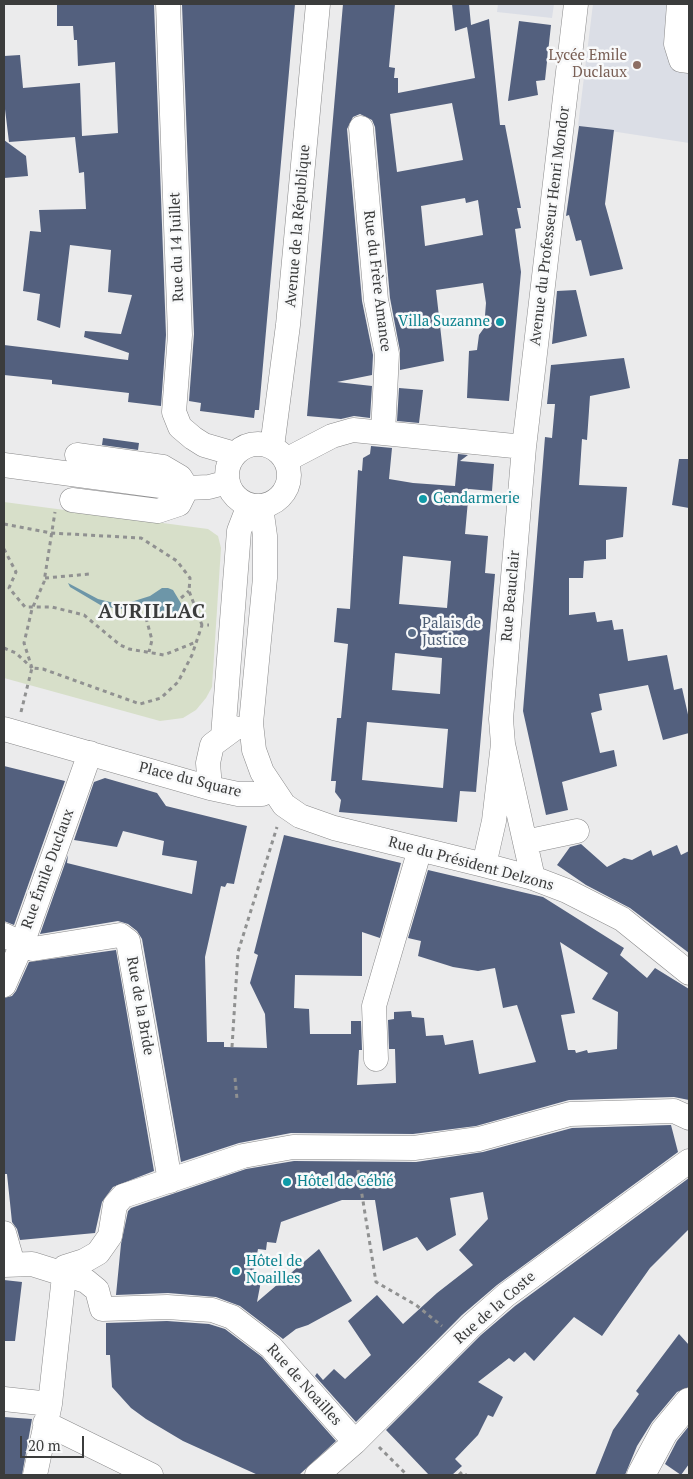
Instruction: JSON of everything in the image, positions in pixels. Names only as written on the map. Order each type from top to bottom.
[{"type":"main road","points":[[641,1475],[664,1432],[689,1402]]},
{"type":"street","name":"Rue du 14 Juillet","points":[[168,4],[180,335],[174,412],[180,427],[193,438],[204,445],[235,454]]},
{"type":"street","name":"Avenue de la République","points":[[279,454],[288,324],[318,4]]},
{"type":"street","name":"Avenue du Professeur Henri Mondor","points":[[524,447],[576,4]]},
{"type":"street","points":[[680,4],[676,44],[681,60],[689,61]]},
{"type":"street","name":"Rue du Frère Amance","points":[[361,128],[376,300],[387,354],[383,433]]},
{"type":"street","points":[[255,506],[235,497],[228,482],[227,472],[235,454],[252,444],[279,454],[353,430],[524,447]]},
{"type":"street","name":"Rue Beauclair","points":[[484,865],[494,822],[502,744],[501,719],[524,447]]},
{"type":"street","points":[[223,736],[239,531],[255,506],[280,498],[286,490],[290,480],[279,454]]},
{"type":"street","points":[[78,455],[163,467],[180,477],[187,488]]},
{"type":"street","points":[[4,466],[187,488],[209,487],[228,482]]},
{"type":"street","points":[[64,504],[158,510],[179,504],[187,488]]},
{"type":"street","name":"Place du Square","points":[[255,506],[264,536],[265,578],[251,724],[254,750],[262,772],[278,797]]},
{"type":"street","points":[[210,788],[208,763],[212,745],[229,730],[251,724]]},
{"type":"street","name":"Place du Square","points":[[9,730],[210,788],[278,797]]},
{"type":"street","name":"Rue Beauclair","points":[[502,744],[533,878]]},
{"type":"street","name":"Rue Émile Duclaux","points":[[4,984],[13,940],[90,753]]},
{"type":"street","name":"Rue du Président Delzons","points":[[278,797],[300,816],[334,828],[533,878],[567,891],[622,920],[689,973]]},
{"type":"street","points":[[524,842],[577,831]]},
{"type":"street","points":[[376,1059],[374,1006],[420,849]]},
{"type":"street","name":"Rue de la Bride","points":[[13,940],[33,949],[120,934],[128,941],[170,1180]]},
{"type":"street","points":[[35,1475],[47,1413],[66,1267],[84,1261],[98,1253],[110,1236],[115,1205],[123,1196],[243,1156],[294,1147],[414,1148],[479,1139],[570,1114],[674,1111],[689,1118]]},
{"type":"street","name":"Rue de la Coste","points":[[317,1475],[355,1442],[458,1339],[506,1295],[687,1163]]},
{"type":"street","points":[[4,1232],[8,1264],[32,1264],[65,1274]]},
{"type":"street","name":"Rue de Noailles","points":[[65,1274],[86,1282],[97,1290],[102,1309],[167,1307],[212,1310],[232,1317],[271,1347],[355,1442]]},
{"type":"street","points":[[4,1399],[47,1413],[151,1475]]},
{"type":"path","points":[[9,730],[29,685],[32,668],[24,643],[32,609],[45,578],[51,534],[64,504]]},
{"type":"path","points":[[4,524],[51,534],[141,538],[177,561],[190,578],[190,591],[202,625],[178,682],[161,698],[140,704],[43,669],[32,668],[16,653],[4,648]]},
{"type":"path","points":[[4,549],[16,572],[9,588],[25,607],[32,609],[52,607],[84,615],[120,645],[149,652],[164,654],[196,642]]},
{"type":"path","points":[[45,578],[90,574]]},
{"type":"path","points":[[181,598],[190,591]]},
{"type":"path","points":[[146,618],[152,640],[149,652]]},
{"type":"path","points":[[202,625],[232,625]]},
{"type":"path","points":[[232,1046],[238,952],[278,797]]},
{"type":"path","points":[[235,1078],[237,1099]]},
{"type":"path","points":[[354,1149],[376,1282],[416,1305],[458,1339]]},
{"type":"path","points":[[399,1468],[407,1475]]},
{"type":"path","points":[[460,1475],[462,1472],[466,1475]]},
{"type":"shaded area","points":[[498,4],[554,4],[552,18],[497,12]]},
{"type":"shaded area","name":"Lycée Emile Duclaux","points":[[593,4],[689,4],[689,143],[578,126]]},
{"type":"green space","points":[[4,502],[208,529],[218,536],[221,548],[212,687],[196,710],[183,718],[160,721],[4,678]]},
{"type":"water","points":[[68,583],[98,599],[114,603],[131,602],[150,596],[162,588],[168,588],[173,590],[182,605],[176,615],[169,618],[159,614],[150,603],[120,609],[102,606],[70,587]]},
{"type":"building","points":[[57,4],[154,4],[166,335],[161,406],[128,402],[129,393],[52,384],[52,380],[4,375],[4,345],[128,360],[129,353],[84,337],[85,331],[121,334],[132,295],[108,292],[111,250],[70,245],[60,328],[37,320],[40,294],[23,291],[30,231],[41,232],[39,210],[86,209],[84,172],[79,173],[75,137],[9,142],[4,101],[4,56],[20,55],[23,88],[80,83],[82,136],[118,133],[115,62],[78,66],[77,40],[74,40],[73,26],[57,26]]},
{"type":"building","points":[[182,4],[295,4],[259,410],[255,410],[254,418],[200,411],[201,403],[189,401],[194,334]]},
{"type":"building","points":[[343,4],[395,4],[389,67],[395,68],[394,78],[398,78],[398,93],[475,78],[467,27],[455,31],[452,4],[469,4],[471,25],[489,19],[500,125],[505,125],[521,208],[517,208],[521,228],[515,229],[521,272],[509,401],[467,398],[469,351],[477,350],[479,335],[484,328],[486,303],[483,283],[436,290],[444,361],[400,370],[400,351],[390,298],[375,127],[372,120],[360,114],[353,117],[347,129],[362,301],[373,355],[372,375],[337,382],[372,386],[370,418],[354,416],[341,419],[307,416]],"holes":[[[452,103],[463,160],[397,172],[390,114]],[[465,198],[466,203],[478,200],[483,235],[425,246],[421,206]]]},
{"type":"building","points":[[519,21],[551,25],[545,80],[536,81],[538,95],[508,101]]},
{"type":"building","points":[[579,126],[614,130],[605,204],[623,269],[590,276],[581,240],[576,241],[569,215],[566,216]]},
{"type":"building","points":[[4,140],[26,156],[28,176],[4,178]]},
{"type":"building","points":[[576,290],[587,336],[552,344],[557,291]]},
{"type":"building","points":[[624,358],[630,388],[590,396],[587,440],[582,439],[579,485],[627,487],[623,537],[606,540],[606,559],[584,561],[583,578],[569,578],[569,615],[595,612],[597,622],[612,620],[614,630],[623,629],[628,661],[667,655],[674,690],[682,688],[689,719],[689,733],[663,740],[648,685],[599,694],[602,710],[591,713],[600,753],[614,750],[617,766],[562,782],[568,810],[546,815],[523,711],[545,437],[552,438],[555,404],[547,404],[551,365]]},
{"type":"building","points":[[399,388],[423,390],[419,423],[397,421]]},
{"type":"building","points":[[103,438],[139,443],[138,450],[102,445]]},
{"type":"building","points":[[371,446],[392,448],[389,479],[413,483],[455,486],[458,454],[468,455],[460,461],[494,464],[492,491],[469,489],[465,534],[488,536],[485,573],[495,574],[476,792],[460,791],[457,822],[339,812],[341,800],[335,792],[336,781],[331,781],[337,718],[341,718],[348,644],[334,642],[337,608],[350,609],[358,470],[362,471],[363,458],[370,454]],"holes":[[[403,556],[451,561],[447,608],[399,604]],[[395,653],[442,658],[440,694],[392,690]],[[367,722],[448,729],[443,788],[362,780]]]},
{"type":"building","points":[[679,459],[689,459],[689,508],[672,505]]},
{"type":"building","points":[[4,766],[65,781],[14,925],[4,921]]},
{"type":"building","points":[[105,778],[157,793],[166,806],[247,826],[234,884],[227,883],[225,887],[221,886],[205,957],[207,1042],[224,1042],[224,1047],[267,1048],[265,1014],[250,983],[258,955],[254,953],[284,835],[401,863],[380,938],[362,932],[362,976],[295,975],[294,1008],[309,1009],[310,1034],[351,1034],[351,1021],[361,1021],[362,1050],[359,1050],[357,1085],[396,1083],[395,1049],[389,1049],[388,1020],[394,1019],[394,1012],[411,1011],[412,1017],[424,1018],[426,1036],[443,1035],[445,1045],[473,1040],[479,1074],[536,1062],[517,1005],[503,1008],[495,968],[478,971],[453,967],[418,956],[421,941],[408,938],[428,870],[543,897],[624,948],[620,955],[647,978],[655,968],[689,989],[689,1100],[674,1097],[569,1100],[476,1126],[413,1134],[291,1133],[239,1143],[181,1162],[142,939],[137,931],[128,924],[118,921],[40,934],[68,855],[67,863],[192,894],[197,861],[162,855],[164,841],[123,831],[117,847],[74,840],[94,782]],"holes":[[[560,942],[608,973],[592,999],[618,1012],[617,1049],[588,1053],[587,1050],[576,1053],[575,1050],[568,1050],[561,1015],[575,1013]]]},
{"type":"building","points":[[581,844],[607,867],[624,858],[632,860],[651,850],[653,856],[677,845],[681,855],[689,851],[689,953],[630,908],[586,885],[557,865],[570,847]]},
{"type":"building","points":[[116,950],[154,1171],[113,1187],[102,1202],[95,1233],[20,1240],[17,1229],[12,1222],[7,1174],[4,1174],[4,998],[12,996],[16,991],[29,962]]},
{"type":"building","points":[[671,1125],[678,1152],[497,1285],[462,1315],[356,1422],[315,1376],[317,1373],[323,1380],[334,1369],[345,1379],[371,1355],[348,1321],[377,1295],[403,1324],[437,1293],[473,1265],[459,1250],[488,1219],[483,1192],[450,1198],[456,1235],[427,1251],[417,1237],[383,1251],[375,1200],[342,1200],[281,1222],[276,1243],[267,1242],[266,1250],[258,1249],[253,1274],[261,1281],[257,1302],[319,1249],[352,1301],[308,1325],[296,1329],[283,1339],[240,1306],[216,1297],[168,1293],[116,1295],[121,1244],[128,1211],[131,1208],[246,1169],[294,1161],[416,1162],[483,1152],[572,1128]]},
{"type":"building","points":[[689,1178],[689,1229],[650,1268],[602,1336],[574,1317],[534,1361],[525,1352],[514,1362],[509,1358],[478,1382],[503,1397],[493,1417],[488,1415],[478,1435],[455,1459],[462,1466],[452,1475],[429,1475],[386,1430],[481,1335],[515,1306]]},
{"type":"building","points":[[4,1280],[22,1282],[15,1341],[4,1341]]},
{"type":"building","points":[[167,1321],[209,1324],[225,1329],[262,1357],[336,1441],[299,1475],[258,1475],[183,1441],[146,1419],[131,1408],[112,1387],[110,1355],[106,1355],[106,1323]]},
{"type":"building","points":[[679,1334],[689,1345],[689,1387],[677,1392],[652,1422],[637,1446],[625,1475],[595,1475],[613,1430],[639,1394],[636,1391]]},
{"type":"building","points":[[4,1417],[32,1419],[22,1475],[4,1475]]},
{"type":"building","points":[[689,1426],[689,1464],[681,1475],[665,1464],[677,1441]]},
{"type":"place","name":"Lycée Emile Duclaux","points":[[637,65]]},
{"type":"place","name":"Villa Suzanne","points":[[500,322]]},
{"type":"place","name":"Gendarmerie","points":[[423,499]]},
{"type":"place","name":"Palais de Justice","points":[[412,633]]},
{"type":"place","name":"Hôtel de Cébié","points":[[287,1182]]},
{"type":"place","name":"Hôtel de Noailles","points":[[236,1271]]},
{"type":"district","name":"AURILLAC","points":[[152,612]]}]
